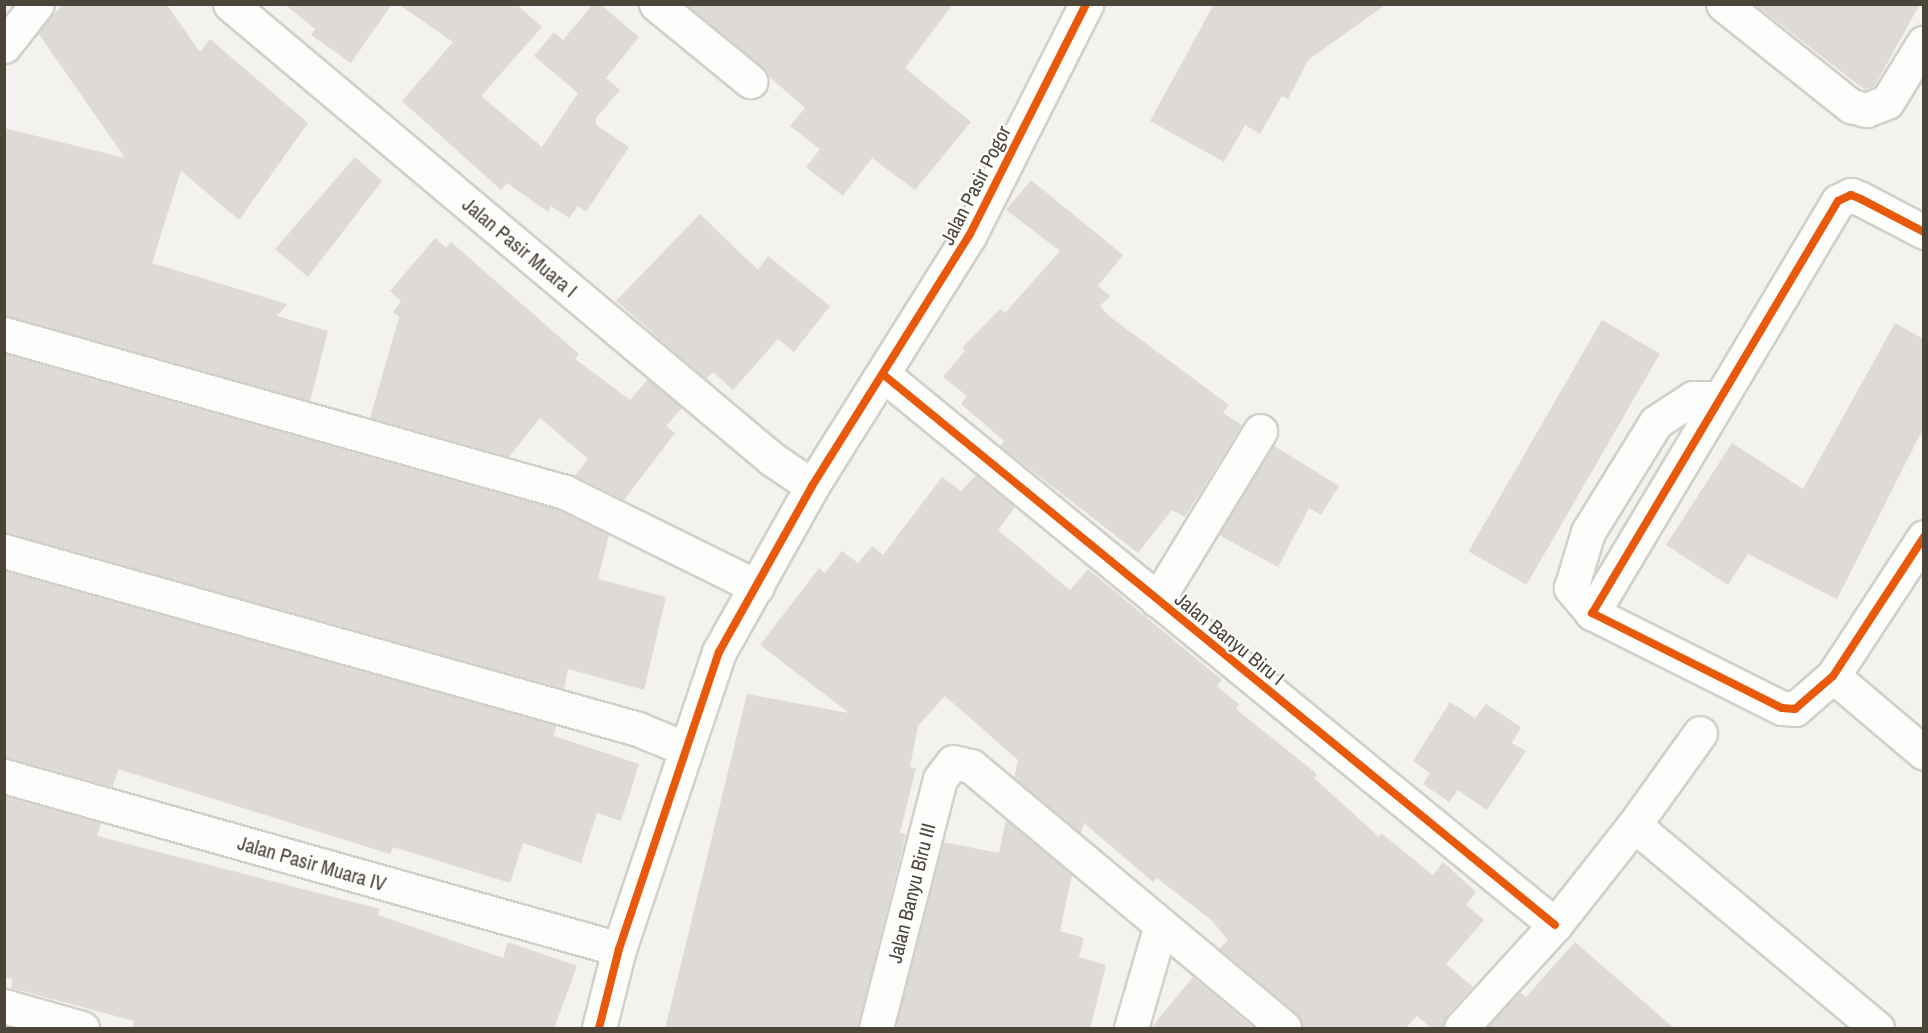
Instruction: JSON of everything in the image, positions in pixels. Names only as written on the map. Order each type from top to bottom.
[{"type":"street","points":[[4,46],[37,4]]},
{"type":"street","name":"Jalan Pasir Muara I","points":[[230,4],[772,459],[812,486]]},
{"type":"street","points":[[656,4],[750,81]]},
{"type":"street","points":[[1722,4],[1851,106],[1866,110],[1887,102],[1923,42]]},
{"type":"street","name":"Jalan Pasir Pogor","points":[[599,1029],[619,949],[718,652],[757,587],[812,486],[885,376],[969,236],[1075,9]]},
{"type":"street","points":[[1592,613],[1717,398],[1838,201],[1861,199],[1923,232]]},
{"type":"street","points":[[4,334],[565,492],[757,587]]},
{"type":"street","name":"Jalan Banyu Biru I","points":[[885,376],[1555,925]]},
{"type":"street","points":[[1717,398],[1693,398],[1656,422],[1588,532],[1570,588],[1592,613],[1782,708],[1806,705],[1833,676],[1923,537]]},
{"type":"street","points":[[1157,600],[1260,431]]},
{"type":"street","points":[[4,551],[639,729],[686,749]]},
{"type":"street","points":[[1833,676],[1923,753]]},
{"type":"street","points":[[1461,1029],[1555,925],[1634,825],[1700,733]]},
{"type":"street","name":"Jalan Banyu Biru III","points":[[876,1029],[940,779],[953,762],[971,765],[1161,925]]},
{"type":"street","name":"Jalan Pasir Muara IV","points":[[4,776],[619,949]]},
{"type":"street","points":[[1634,825],[1877,1029]]},
{"type":"street","points":[[1131,1029],[1161,925],[1284,1029]]},
{"type":"street","points":[[4,1006],[82,1029]]},
{"type":"building","points":[[63,4],[166,4],[200,52],[210,39],[308,123],[239,220],[181,171],[152,263],[287,304],[277,316],[328,331],[310,401],[4,316],[4,128],[125,158],[38,33]]},
{"type":"building","points":[[284,4],[392,4],[351,63],[311,35],[315,29]]},
{"type":"building","points":[[398,4],[516,4],[542,27],[481,96],[542,147],[578,93],[534,56],[554,32],[563,40],[593,4],[600,4],[639,37],[606,78],[620,90],[596,118],[596,125],[629,147],[586,212],[578,206],[569,218],[551,206],[548,212],[507,183],[501,190],[402,101],[453,42]]},
{"type":"building","points":[[686,4],[953,4],[905,68],[971,122],[915,190],[872,158],[843,196],[806,167],[820,149],[790,126],[805,108]]},
{"type":"building","points":[[1214,4],[1387,4],[1308,60],[1288,99],[1282,96],[1260,134],[1245,125],[1224,162],[1150,121]]},
{"type":"building","points":[[1754,4],[1920,4],[1874,87],[1865,90]]},
{"type":"building","points":[[355,157],[382,181],[308,277],[275,249]]},
{"type":"building","points":[[1031,180],[1123,255],[1098,286],[1110,296],[1100,306],[1109,316],[1229,405],[1223,413],[1242,425],[1185,517],[1172,510],[1138,553],[1000,446],[1004,441],[961,404],[967,396],[943,377],[965,351],[962,348],[1000,309],[1005,313],[1060,251],[1006,210]]},
{"type":"building","points":[[700,214],[758,270],[768,256],[830,306],[794,352],[778,339],[733,390],[713,372],[706,379],[616,301]]},
{"type":"building","points":[[435,238],[446,248],[451,242],[579,354],[575,359],[630,400],[648,379],[682,408],[666,426],[675,433],[624,500],[575,476],[588,459],[540,418],[509,457],[370,418],[399,317],[393,312],[401,301],[390,291]]},
{"type":"building","points":[[1602,320],[1660,354],[1527,585],[1468,551]]},
{"type":"building","points":[[1895,323],[1923,339],[1923,429],[1837,599],[1748,554],[1728,585],[1666,545],[1732,443],[1803,489]]},
{"type":"building","points":[[4,354],[558,510],[609,535],[598,579],[666,597],[644,690],[568,669],[564,689],[4,533]]},
{"type":"building","points":[[1273,445],[1339,486],[1321,515],[1309,508],[1278,567],[1219,535]]},
{"type":"building","points":[[976,475],[1015,507],[998,530],[1070,590],[1088,569],[1222,680],[1217,686],[1239,704],[1236,709],[1317,774],[1314,778],[1379,837],[1381,833],[1433,875],[1443,862],[1476,892],[1466,905],[1484,920],[1446,964],[1473,987],[1447,1015],[1443,1029],[1432,1029],[1417,1016],[1405,1029],[1302,1029],[1296,1014],[1219,949],[1228,940],[1211,920],[1157,878],[1153,882],[1084,823],[1081,834],[1014,778],[1018,760],[945,696],[918,726],[910,767],[916,768],[900,833],[906,834],[858,1029],[665,1029],[747,694],[849,713],[760,645],[819,568],[825,573],[842,551],[858,563],[872,546],[883,555],[942,477],[961,491]]},
{"type":"building","points":[[4,571],[556,725],[554,736],[639,764],[621,821],[597,813],[581,863],[523,843],[510,883],[393,847],[390,854],[118,769],[113,787],[4,758]]},
{"type":"building","points":[[1450,702],[1475,718],[1486,704],[1521,727],[1512,743],[1526,751],[1487,810],[1458,790],[1449,802],[1423,784],[1430,773],[1413,761]]},
{"type":"building","points":[[4,796],[101,823],[97,836],[380,909],[378,915],[503,958],[508,942],[577,966],[554,1029],[132,1029],[134,1021],[11,988],[13,979],[4,977]]},
{"type":"building","points":[[1006,820],[1072,875],[1060,931],[1084,938],[1079,957],[1106,965],[1090,1029],[895,1029],[943,842],[999,853]]},
{"type":"building","points":[[1575,942],[1675,1029],[1486,1029],[1519,992],[1526,997]]},
{"type":"building","points":[[1193,977],[1255,1029],[1150,1029]]},
{"type":"cycle path","points":[[599,1028],[619,949],[719,652],[812,486],[969,236],[1086,4]]},
{"type":"cycle path","points":[[1924,232],[1851,195],[1838,201],[1592,613],[1782,708],[1795,709],[1833,676],[1924,537]]},
{"type":"cycle path","points":[[885,376],[1555,925]]}]
